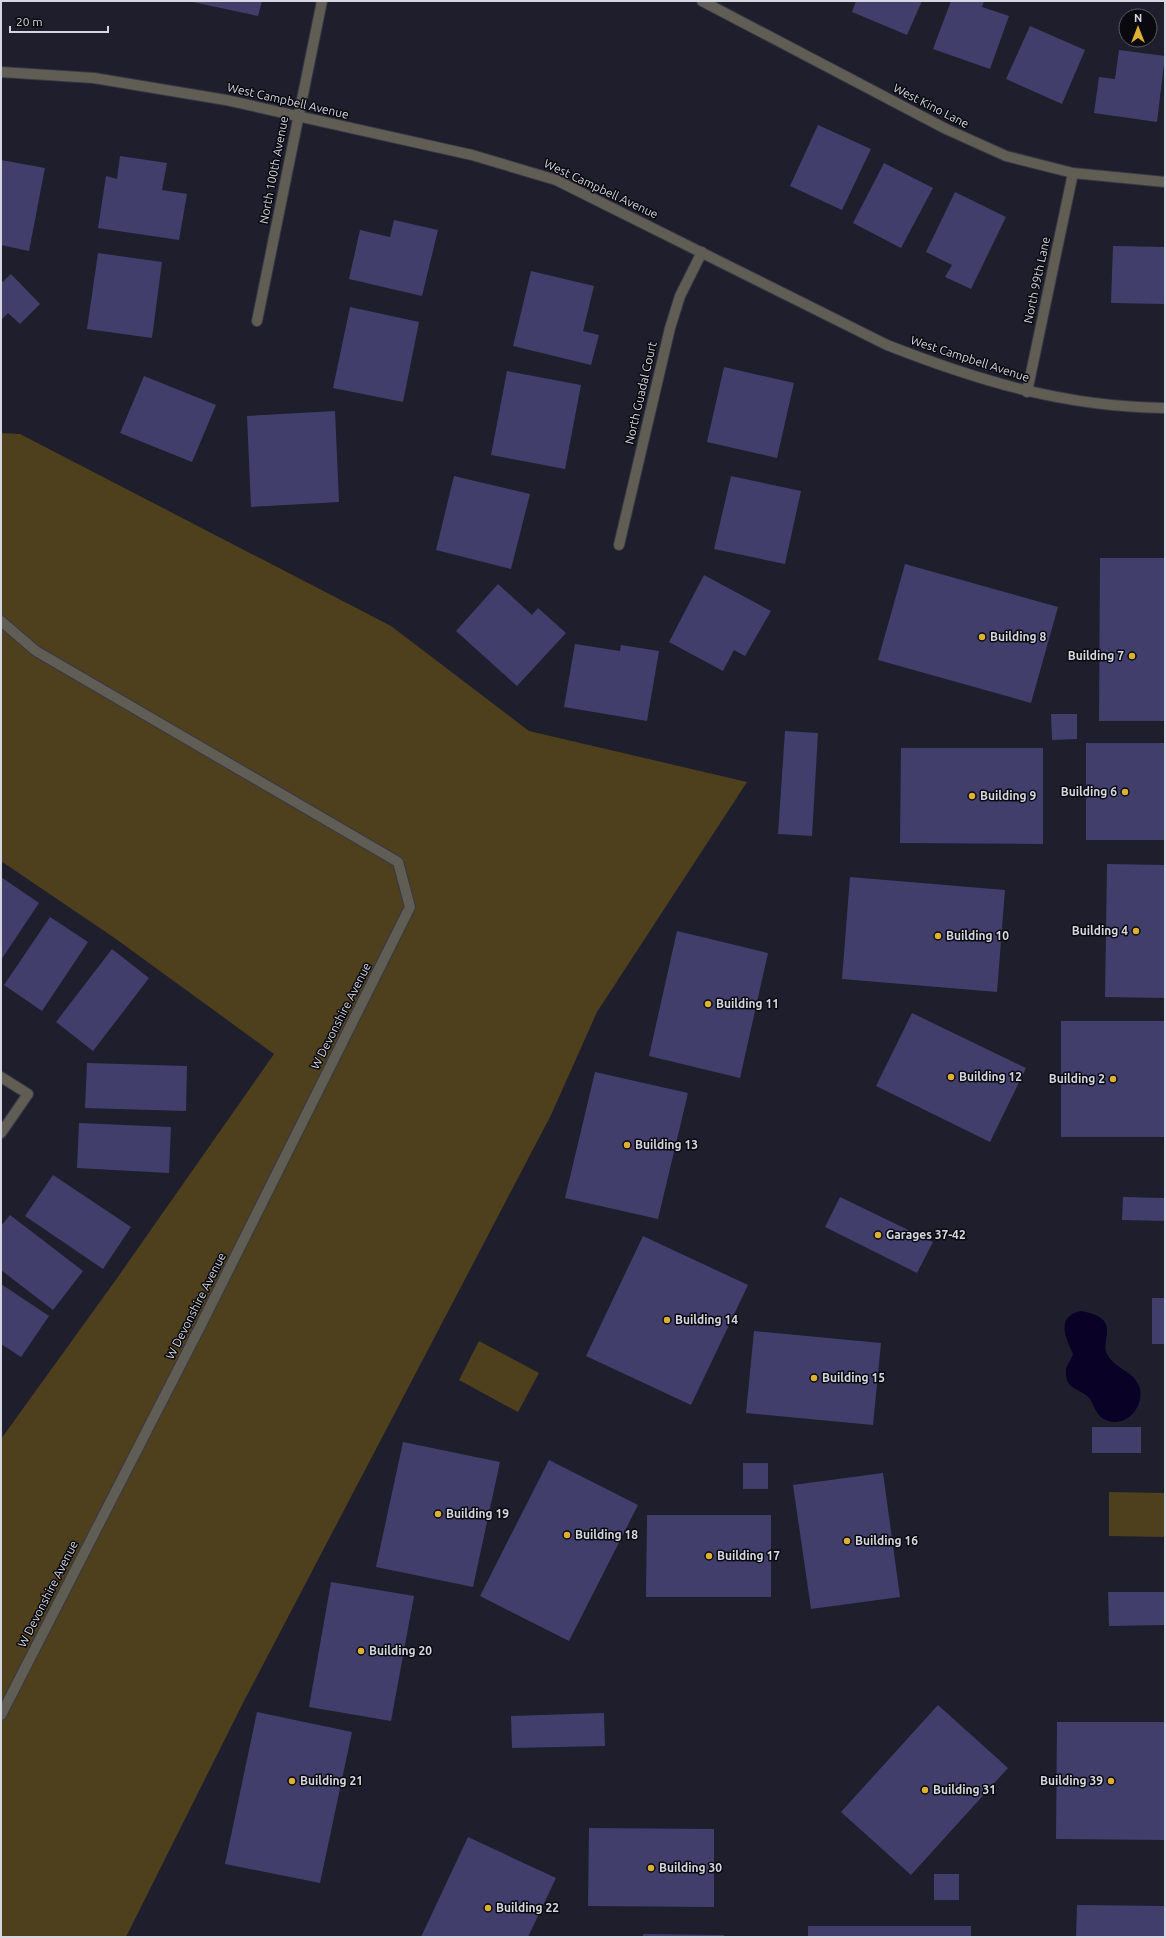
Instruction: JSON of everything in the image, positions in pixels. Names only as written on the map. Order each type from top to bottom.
[{"type":"street","name":"North 100th Avenue","points":[[257,320],[322,1]]},
{"type":"street","name":"West Kino Lane","points":[[702,1],[946,130],[1006,156],[1073,173],[1165,182]]},
{"type":"street","name":"West Campbell Avenue","points":[[1,72],[102,79],[226,100],[472,155],[518,167],[556,180],[887,344],[941,366],[1027,392],[1094,404],[1165,408]]},
{"type":"street","name":"North 99th Lane","points":[[1027,392],[1073,173]]},
{"type":"street","name":"North Guadal Court","points":[[619,545],[670,328],[680,296],[702,252]]},
{"type":"street","name":"W Devonshire Avenue","points":[[1,621],[36,651],[398,862],[410,907],[201,1325],[1,1715]]},
{"type":"street","points":[[1,1077],[28,1094],[1,1133]]},
{"type":"shaded area","points":[[1,433],[20,434],[391,626],[529,731],[747,782],[597,1012],[551,1115],[244,1701],[126,1937],[1,1937],[1,1439],[115,1281],[274,1054],[116,939],[1,861]]},
{"type":"shaded area","points":[[1081,1311],[1098,1316],[1105,1322],[1107,1326],[1106,1352],[1114,1363],[1134,1378],[1140,1389],[1139,1404],[1135,1411],[1124,1420],[1117,1422],[1102,1418],[1097,1413],[1091,1400],[1084,1393],[1073,1388],[1068,1382],[1066,1370],[1073,1354],[1066,1335],[1065,1323],[1073,1314]]},
{"type":"shaded area","points":[[479,1341],[539,1373],[518,1412],[459,1380]]},
{"type":"shaded area","points":[[1109,1492],[1165,1493],[1165,1537],[1109,1536]]},
{"type":"building","points":[[188,1],[262,1],[258,16]]},
{"type":"building","points":[[856,1],[922,1],[907,35],[852,12]]},
{"type":"building","points":[[951,1],[984,1],[982,7],[1009,16],[990,69],[933,49]]},
{"type":"building","points":[[1030,26],[1085,50],[1062,104],[1006,79]]},
{"type":"building","points":[[1119,50],[1165,56],[1157,122],[1094,113],[1099,77],[1115,79]]},
{"type":"building","points":[[818,125],[871,149],[842,210],[790,186]]},
{"type":"building","points":[[120,156],[167,163],[162,190],[187,194],[179,240],[98,228],[106,176],[117,179]]},
{"type":"building","points":[[1,160],[45,168],[29,251],[1,245]]},
{"type":"building","points":[[884,163],[933,188],[901,248],[853,223]]},
{"type":"building","points":[[955,192],[1006,217],[971,289],[945,277],[952,265],[926,252]]},
{"type":"building","points":[[394,220],[438,230],[422,296],[349,279],[360,230],[390,237]]},
{"type":"building","points":[[1113,246],[1165,247],[1165,304],[1111,303]]},
{"type":"building","points":[[98,253],[162,262],[152,338],[87,329]]},
{"type":"building","points":[[531,271],[594,286],[583,331],[599,335],[591,365],[513,346]]},
{"type":"building","points":[[11,274],[40,304],[20,324],[8,313],[1,320],[1,283]]},
{"type":"building","points":[[350,307],[419,322],[403,402],[333,388]]},
{"type":"building","points":[[724,367],[794,383],[777,458],[707,442]]},
{"type":"building","points":[[507,371],[581,385],[565,469],[491,455]]},
{"type":"building","points":[[144,376],[216,405],[192,462],[120,433]]},
{"type":"building","points":[[335,411],[339,502],[251,507],[247,416]]},
{"type":"building","points":[[454,476],[530,494],[511,569],[436,550]]},
{"type":"building","points":[[731,476],[801,491],[785,564],[714,549]]},
{"type":"building","name":"Building 7","points":[[1100,558],[1165,558],[1165,721],[1099,721]]},
{"type":"building","name":"Building 8","points":[[905,564],[1058,607],[1031,703],[878,660]]},
{"type":"building","points":[[704,575],[771,611],[745,656],[734,650],[723,671],[669,642]]},
{"type":"building","points":[[498,584],[532,615],[538,608],[566,633],[517,686],[456,631]]},
{"type":"building","points":[[575,644],[620,651],[621,645],[659,651],[647,721],[564,707]]},
{"type":"building","points":[[1051,714],[1077,714],[1077,739],[1052,740]]},
{"type":"building","points":[[785,731],[818,733],[812,836],[778,834]]},
{"type":"building","name":"Building 6","points":[[1086,743],[1165,743],[1165,840],[1086,840]]},
{"type":"building","name":"Building 9","points":[[901,748],[1043,748],[1043,844],[900,843]]},
{"type":"building","name":"Building 4","points":[[1107,864],[1165,865],[1165,998],[1105,997]]},
{"type":"building","points":[[1,877],[39,903],[1,960]]},
{"type":"building","name":"Building 10","points":[[850,877],[1005,890],[997,992],[842,979]]},
{"type":"building","points":[[50,917],[88,942],[42,1011],[4,985]]},
{"type":"building","name":"Building 11","points":[[677,931],[768,953],[740,1078],[649,1056]]},
{"type":"building","points":[[112,949],[149,978],[93,1051],[56,1022]]},
{"type":"building","name":"Building 12","points":[[912,1013],[1026,1068],[990,1142],[876,1086]]},
{"type":"building","name":"Building 2","points":[[1061,1021],[1165,1021],[1165,1137],[1061,1137]]},
{"type":"building","points":[[87,1063],[187,1066],[186,1111],[85,1108]]},
{"type":"building","name":"Building 13","points":[[595,1072],[688,1093],[658,1219],[565,1198]]},
{"type":"building","points":[[79,1123],[171,1127],[169,1173],[77,1168]]},
{"type":"building","points":[[53,1175],[131,1227],[103,1269],[25,1216]]},
{"type":"building","name":"Garages 37-42","points":[[840,1197],[933,1242],[917,1273],[825,1227]]},
{"type":"building","points":[[1123,1197],[1165,1198],[1165,1221],[1122,1220]]},
{"type":"building","points":[[10,1215],[83,1271],[53,1310],[1,1270],[1,1226]]},
{"type":"building","name":"Building 14","points":[[643,1236],[748,1285],[691,1405],[586,1356]]},
{"type":"building","points":[[1,1284],[49,1316],[21,1357],[1,1344]]},
{"type":"building","points":[[1152,1298],[1165,1298],[1165,1344],[1152,1344]]},
{"type":"building","name":"Building 15","points":[[754,1331],[881,1343],[873,1425],[746,1413]]},
{"type":"building","points":[[1092,1427],[1141,1427],[1141,1453],[1092,1453]]},
{"type":"building","name":"Building 19","points":[[403,1442],[500,1462],[473,1587],[376,1567]]},
{"type":"building","name":"Building 18","points":[[549,1460],[638,1505],[569,1641],[480,1596]]},
{"type":"building","points":[[743,1463],[768,1463],[768,1489],[743,1489]]},
{"type":"building","name":"Building 16","points":[[883,1473],[900,1597],[811,1609],[793,1485]]},
{"type":"building","name":"Building 17","points":[[647,1515],[771,1515],[771,1597],[646,1597]]},
{"type":"building","name":"Building 20","points":[[331,1582],[414,1596],[391,1721],[309,1707]]},
{"type":"building","points":[[1108,1592],[1165,1592],[1165,1625],[1109,1626]]},
{"type":"building","name":"Building 31","points":[[938,1705],[1008,1768],[911,1875],[841,1812]]},
{"type":"building","name":"Building 21","points":[[257,1712],[352,1732],[320,1883],[225,1864]]},
{"type":"building","points":[[604,1713],[605,1746],[512,1748],[511,1716]]},
{"type":"building","name":"Building 39","points":[[1057,1722],[1165,1722],[1165,1840],[1056,1839]]},
{"type":"building","name":"Building 30","points":[[589,1828],[714,1829],[714,1907],[588,1906]]},
{"type":"building","name":"Building 22","points":[[468,1837],[556,1878],[528,1937],[421,1937]]},
{"type":"building","points":[[934,1874],[959,1874],[959,1900],[934,1900]]},
{"type":"building","points":[[1077,1905],[1165,1906],[1165,1937],[1076,1937]]},
{"type":"building","points":[[808,1926],[971,1926],[971,1937],[808,1937]]},
{"type":"building","points":[[643,1934],[724,1935],[724,1937],[643,1937]]},
{"type":"place","name":"Building 8","points":[[982,637]]},
{"type":"place","name":"Building 7","points":[[1132,656]]},
{"type":"place","name":"Building 6","points":[[1125,792]]},
{"type":"place","name":"Building 9","points":[[972,796]]},
{"type":"place","name":"Building 4","points":[[1136,931]]},
{"type":"place","name":"Building 10","points":[[938,936]]},
{"type":"place","name":"Building 11","points":[[708,1004]]},
{"type":"place","name":"Building 12","points":[[951,1077]]},
{"type":"place","name":"Building 2","points":[[1113,1079]]},
{"type":"place","name":"Building 13","points":[[627,1145]]},
{"type":"place","name":"Garages 37-42","points":[[878,1235]]},
{"type":"place","name":"Building 14","points":[[667,1320]]},
{"type":"place","name":"Building 15","points":[[814,1378]]},
{"type":"place","name":"Building 19","points":[[438,1514]]},
{"type":"place","name":"Building 18","points":[[567,1535]]},
{"type":"place","name":"Building 16","points":[[847,1541]]},
{"type":"place","name":"Building 17","points":[[709,1556]]},
{"type":"place","name":"Building 20","points":[[361,1651]]},
{"type":"place","name":"Building 21","points":[[292,1781]]},
{"type":"place","name":"Building 39","points":[[1111,1781]]},
{"type":"place","name":"Building 31","points":[[925,1790]]},
{"type":"place","name":"Building 30","points":[[651,1868]]},
{"type":"place","name":"Building 22","points":[[488,1908]]}]
